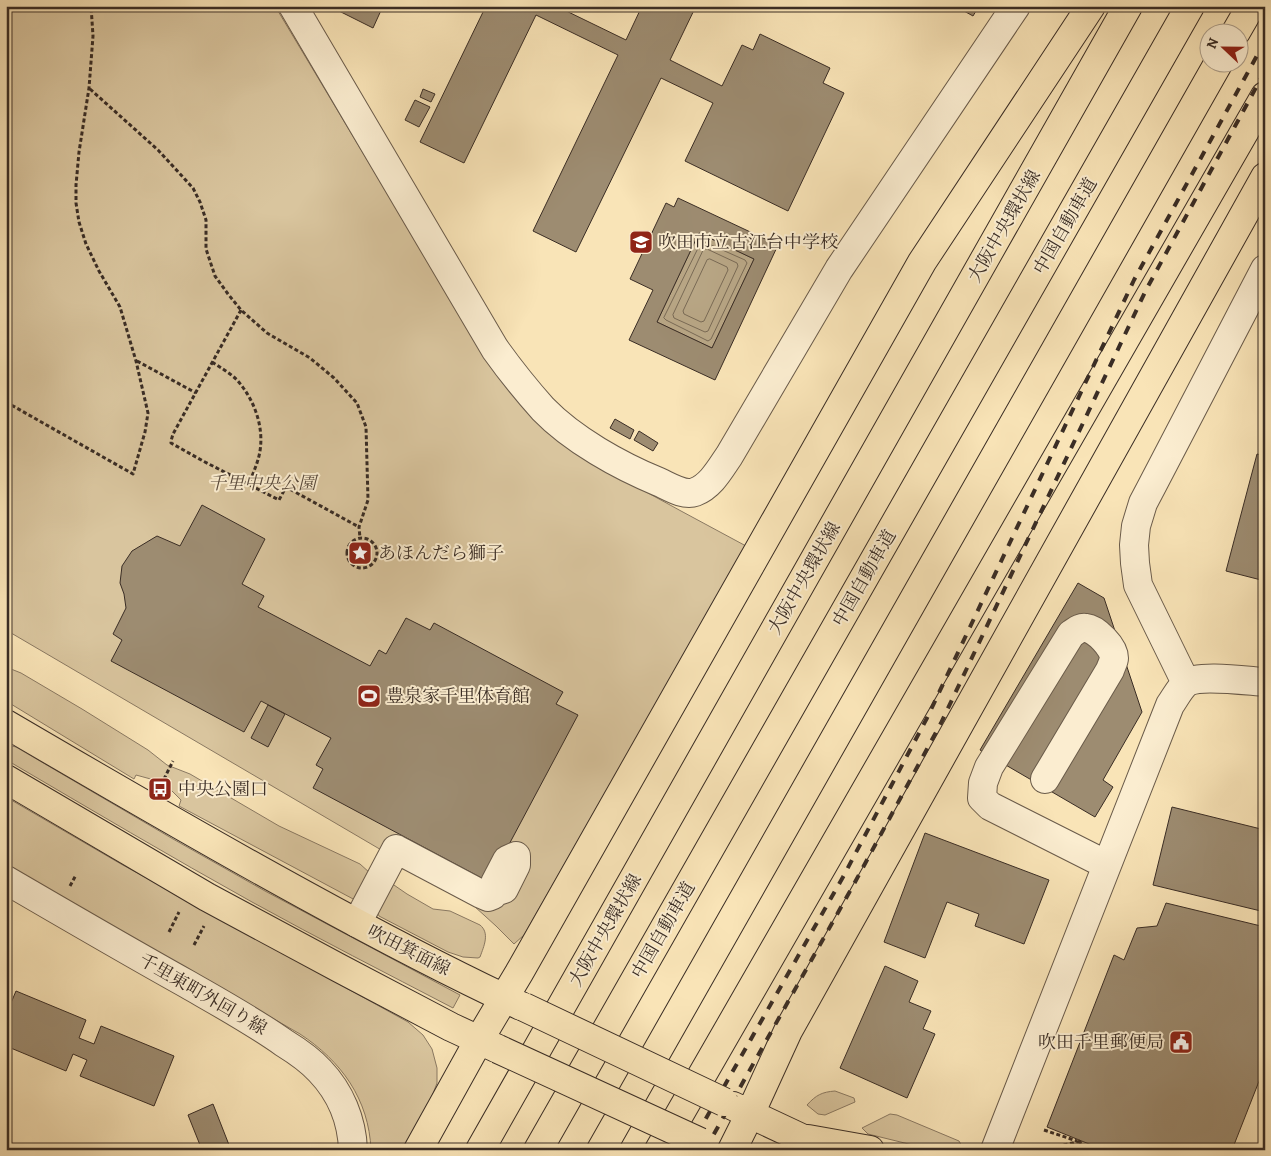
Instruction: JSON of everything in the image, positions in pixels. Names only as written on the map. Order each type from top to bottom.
[{"type":"main road","points":[[418,1150],[514,1003],[922,262],[1091,6]]},
{"type":"main road","name":"大阪中央環状線","points":[[480,1150],[1128,6]]},
{"type":"main road","name":"中国自動車道","points":[[538,1150],[1190,6]]},
{"type":"main road","points":[[1242,22],[1251,6]]},
{"type":"main road","points":[[601,1150],[1213,72]]},
{"type":"main road","points":[[659,1150],[1265,96]]},
{"type":"main road","points":[[732,1150],[788,1031],[1265,177]]},
{"type":"main road","name":"吹田箕面線","points":[[6,724],[209,842],[357,924],[514,1003],[826,1150]]},
{"type":"main road","points":[[6,779],[206,897],[451,1027],[708,1146]]},
{"type":"main road","points":[[799,1138],[870,1150]]},
{"type":"street","points":[[293,6],[495,349],[518,380],[545,410],[595,450],[650,478],[683,492],[694,492],[705,487],[729,456],[839,268],[1016,6]]},
{"type":"street","points":[[1186,683],[1138,585],[1134,545],[1136,526],[1143,503],[1265,269]]},
{"type":"street","points":[[1045,779],[1110,670],[1114,658],[1110,647],[1104,639],[1088,628],[1080,628],[1071,634],[989,767],[983,783],[982,798],[990,806],[1107,866]]},
{"type":"street","points":[[996,1150],[1170,705],[1186,683],[1194,680],[1206,678],[1265,682]]},
{"type":"street","points":[[357,924],[396,849],[481,894],[491,897],[495,892]]},
{"type":"street","name":"千里東町外回り線","points":[[6,880],[238,1014],[300,1053],[320,1071],[342,1102],[351,1132],[353,1150]]},
{"type":"path","points":[[6,402],[133,474],[145,432],[148,413],[136,361],[120,307],[86,244],[79,222],[76,203],[79,152],[89,88],[93,36],[91,6]]},
{"type":"path","points":[[89,88],[158,150],[194,188],[206,220],[206,249],[215,276],[241,310],[267,333],[310,358],[334,378],[357,402],[366,427],[368,500],[359,527],[360,538]]},
{"type":"path","points":[[241,310],[173,434],[171,443],[203,462],[279,500],[286,487],[359,527]]},
{"type":"path","points":[[136,361],[196,393]]},
{"type":"path","points":[[212,362],[230,373],[237,380],[250,398],[259,419],[261,432],[260,450],[249,484]]},
{"type":"path","points":[[360,538],[369,540],[376,547],[376,556],[372,565],[364,569],[354,567],[348,560],[347,551],[351,542],[360,538]]},
{"type":"path","points":[[161,786],[174,760]]},
{"type":"path","points":[[169,932],[182,907]]},
{"type":"path","points":[[194,945],[206,920]]},
{"type":"path","points":[[1044,1130],[1081,1141],[1077,1150]]},
{"type":"path","points":[[1051,1148],[1077,1141]]},
{"type":"green space","name":"千里中央公園","points":[[6,6],[275,6],[484,355],[507,387],[531,415],[584,458],[746,546],[524,935],[514,944],[474,906],[6,630]]},
{"type":"green space","points":[[6,667],[21,673],[82,709],[148,750],[167,765],[190,774],[279,826],[360,864],[370,873],[355,900],[179,806],[181,800],[165,784],[136,775],[134,779],[6,701]]},
{"type":"green space","points":[[12,746],[265,891],[460,995],[453,1008],[252,902],[6,760],[6,748]]},
{"type":"green space","points":[[6,797],[121,864],[408,1022],[423,1035],[432,1049],[437,1068],[437,1083],[431,1099],[402,1150],[371,1150],[365,1114],[350,1083],[328,1056],[300,1034],[6,865]]},
{"type":"green space","points":[[391,883],[433,909],[450,911],[480,925],[485,932],[485,936],[480,957],[463,957],[448,952],[379,916],[377,912]]},
{"type":"green space","points":[[835,1091],[854,1098],[855,1102],[825,1115],[818,1114],[807,1105],[813,1099],[826,1092]]},
{"type":"green space","points":[[890,1114],[897,1115],[959,1141],[964,1150],[933,1150],[868,1134],[862,1128]]},
{"type":"water","points":[[699,233],[754,259],[712,348],[657,322]]},
{"type":"building","points":[[329,6],[383,6],[373,28]]},
{"type":"building","points":[[476,6],[556,6],[626,40],[642,6],[696,6],[670,60],[722,86],[742,45],[753,50],[760,34],[830,68],[823,83],[844,93],[788,211],[685,161],[713,103],[661,78],[576,252],[533,231],[618,55],[536,15],[464,163],[420,142],[484,10]]},
{"type":"building","points":[[955,6],[979,6],[973,16]]},
{"type":"building","points":[[423,89],[435,94],[431,102],[420,97]]},
{"type":"building","points":[[415,100],[430,107],[419,127],[405,120]]},
{"type":"building","points":[[678,198],[778,245],[715,380],[629,340],[653,290],[630,279],[666,203],[674,207]],"holes":[[[699,233],[754,259],[712,348],[657,322]]]},
{"type":"building","points":[[615,419],[634,430],[630,439],[610,428]]},
{"type":"building","points":[[639,431],[658,443],[653,451],[634,440]]},
{"type":"building","points":[[1257,454],[1265,456],[1265,581],[1226,571]]},
{"type":"building","name":"豊泉家千里体育館","points":[[202,505],[265,539],[242,584],[264,596],[258,607],[370,666],[379,650],[386,654],[406,618],[430,630],[434,623],[563,692],[556,704],[578,715],[489,882],[313,788],[323,769],[316,765],[331,738],[261,701],[244,732],[111,661],[122,640],[113,634],[126,608],[120,583],[122,566],[132,551],[157,536],[180,546]]},
{"type":"building","points":[[1078,583],[1104,598],[1142,712],[1103,780],[1113,787],[1095,817],[980,750]]},
{"type":"building","points":[[268,705],[285,714],[268,747],[251,738]]},
{"type":"building","points":[[1172,807],[1265,830],[1265,912],[1153,885]]},
{"type":"building","points":[[925,833],[1049,880],[1024,944],[975,926],[979,914],[947,902],[925,958],[884,942]]},
{"type":"building","points":[[1166,903],[1265,927],[1265,1066],[1232,1150],[1104,1150],[1047,1127],[1114,955],[1124,960],[1137,928],[1157,926]]},
{"type":"building","points":[[885,966],[918,981],[909,1002],[931,1011],[923,1029],[935,1034],[907,1098],[840,1068]]},
{"type":"building","points":[[16,991],[86,1020],[79,1038],[94,1044],[101,1026],[174,1056],[154,1106],[80,1076],[87,1060],[73,1054],[66,1071],[6,1046],[6,1009],[8,1010]]},
{"type":"building","points":[[213,1104],[231,1150],[202,1150],[188,1115]]},
{"type":"railway","points":[[688,1150],[843,877],[927,718],[1134,280],[1265,41]]},
{"type":"railway","points":[[705,1150],[854,884],[941,723],[1146,290],[1265,71]]},
{"type":"place","name":"吹田市立古江台中学校","points":[[641,242]]},
{"type":"place","name":"あほんだら獅子","points":[[360,553]]},
{"type":"place","name":"豊泉家千里体育館","points":[[369,696]]},
{"type":"place","name":"中央公園口","points":[[160,789]]},
{"type":"place","name":"吹田千里郵便局","points":[[1181,1042]]}]
